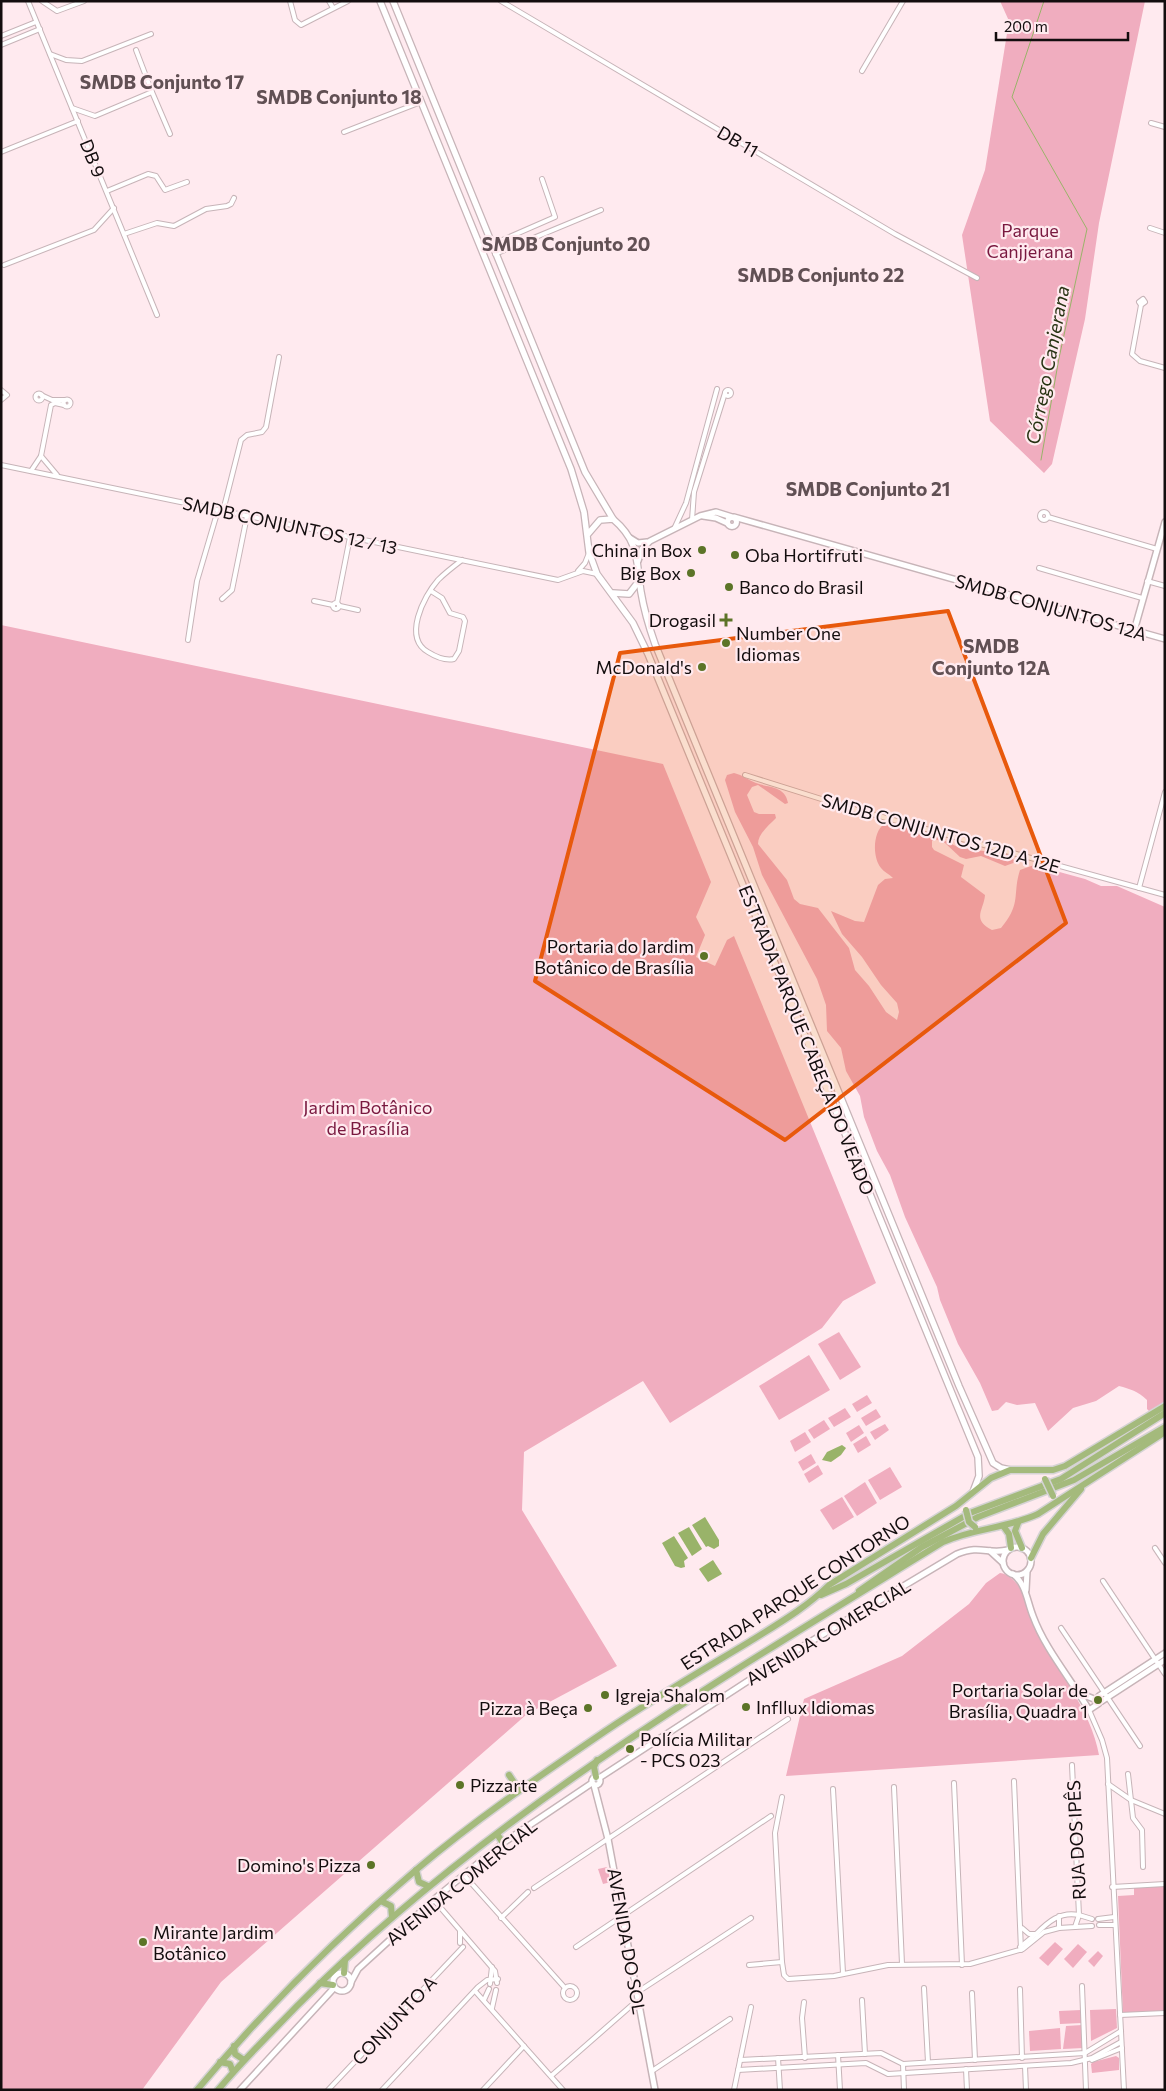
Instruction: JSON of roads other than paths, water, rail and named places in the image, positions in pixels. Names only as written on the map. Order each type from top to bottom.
[{"type":"highway","name":"ESTRADA PARQUE CONTORNO","points":[[197,2090],[279,1997],[381,1901],[416,1870],[519,1790],[633,1712],[773,1626],[818,1596],[828,1585],[941,1516],[991,1478],[1010,1470],[1053,1470],[1065,1466],[1165,1406]]},
{"type":"highway","points":[[818,1596],[846,1584],[969,1513],[1054,1482],[1165,1413]]},
{"type":"highway","points":[[843,1604],[869,1582],[922,1547],[978,1518],[1074,1480],[1165,1427]]},
{"type":"highway","name":"ESTRADA PARQUE CONTORNO","points":[[218,2090],[244,2060],[320,1983],[392,1916],[428,1886],[597,1760],[944,1542],[956,1536],[1018,1523],[1049,1506],[1165,1432]]},
{"type":"highway","points":[[1034,1471],[1045,1479],[1052,1496],[1049,1506]]},
{"type":"highway","points":[[1031,1558],[1042,1534],[1070,1500],[1091,1479]]},
{"type":"highway","points":[[972,1494],[966,1510],[969,1522],[975,1527],[988,1530]]},
{"type":"highway","points":[[1018,1523],[1015,1531],[1022,1548]]},
{"type":"highway","points":[[1004,1527],[1009,1534],[1009,1549]]},
{"type":"highway","points":[[596,1781],[594,1767],[597,1760]]},
{"type":"highway","points":[[584,1770],[596,1781]]},
{"type":"highway","points":[[509,1775],[519,1790]]},
{"type":"highway","points":[[497,1834],[503,1843]]},
{"type":"highway","points":[[416,1870],[419,1882],[428,1886]]},
{"type":"highway","points":[[381,1901],[392,1906],[392,1916]]},
{"type":"highway","points":[[345,1960],[348,1976]]},
{"type":"highway","points":[[320,1983],[335,1988]]},
{"type":"highway","points":[[234,2046],[235,2054],[244,2060]]},
{"type":"highway","points":[[220,2062],[230,2064],[233,2072]]},
{"type":"main road","points":[[380,1],[571,469],[579,492],[588,534],[589,552],[597,574]]},
{"type":"main road","points":[[392,1],[585,472],[613,519],[630,538]]},
{"type":"main road","points":[[588,534],[600,520],[613,519]]},
{"type":"main road","name":"ESTRADA PARQUE CABEÇA DO VEADO","points":[[630,538],[638,561],[644,610],[655,644],[897,1236],[988,1453],[993,1463],[1001,1468],[1010,1470]]},
{"type":"main road","name":"ESTRADA PARQUE CABEÇA DO VEADO","points":[[597,574],[613,593],[641,638],[978,1457],[979,1476],[972,1494]]},
{"type":"main road","points":[[613,593],[629,594],[639,580]]},
{"type":"main road","points":[[888,1240],[897,1236]]},
{"type":"main road","points":[[892,1249],[901,1245]]},
{"type":"street","name":"DB 9","points":[[28,1],[157,315]]},
{"type":"street","points":[[42,1],[57,11],[84,1]]},
{"type":"street","points":[[290,1],[295,20],[301,25],[348,1]]},
{"type":"street","points":[[329,1],[333,8]]},
{"type":"street","name":"DB 11","points":[[501,1],[895,234],[977,278]]},
{"type":"street","points":[[862,71],[903,1]]},
{"type":"street","points":[[1,36],[36,22]]},
{"type":"street","points":[[1,45],[40,29]]},
{"type":"street","points":[[50,54],[66,60],[82,60],[151,34]]},
{"type":"street","points":[[136,50],[170,134]]},
{"type":"street","points":[[72,108],[95,116],[152,92]]},
{"type":"street","points":[[344,132],[421,102]]},
{"type":"street","points":[[1,152],[78,121]]},
{"type":"street","points":[[1151,123],[1165,127]]},
{"type":"street","points":[[107,191],[148,174],[156,176],[165,190],[187,182]]},
{"type":"street","points":[[491,245],[554,218],[555,214],[542,179]]},
{"type":"street","points":[[124,234],[157,222],[174,226],[206,209],[227,206],[231,204],[234,198]]},
{"type":"street","points":[[4,265],[94,230],[114,208]]},
{"type":"street","points":[[495,254],[601,210]]},
{"type":"street","points":[[1150,228],[1165,232]]},
{"type":"street","points":[[1141,305],[1132,354],[1140,361],[1165,368]]},
{"type":"street","points":[[188,640],[197,581],[221,510],[241,440],[247,434],[262,432],[266,427],[279,357]]},
{"type":"street","points":[[1,390],[7,395],[1,400]]},
{"type":"street","points":[[674,529],[686,503],[717,390]]},
{"type":"street","points":[[692,520],[694,492],[722,400],[725,393],[729,390],[730,395],[722,400]]},
{"type":"street","points":[[41,395],[52,400],[65,400],[64,405],[55,403],[51,405],[48,402],[38,401],[42,399],[41,395]]},
{"type":"street","points":[[31,471],[41,456],[51,405]]},
{"type":"street","points":[[41,456],[59,477]]},
{"type":"street","name":"SMDB CONJUNTOS 12 / 13","points":[[2,464],[558,580],[577,572],[589,571],[597,574]]},
{"type":"street","name":"SMDB CONJUNTOS 12A","points":[[700,516],[716,512],[1165,639]]},
{"type":"street","points":[[222,599],[232,590],[247,516]]},
{"type":"street","points":[[630,538],[641,543],[650,541],[700,516],[711,517],[732,526],[754,523]]},
{"type":"street","points":[[727,523],[728,519],[733,517],[736,524]]},
{"type":"street","points":[[1048,517],[1157,549]]},
{"type":"street","points":[[1134,631],[1165,522]]},
{"type":"street","points":[[337,605],[350,537]]},
{"type":"street","points":[[638,561],[642,549],[650,541]]},
{"type":"street","points":[[577,572],[585,563],[589,552]]},
{"type":"street","points":[[431,591],[442,598],[450,613],[463,617],[465,621],[459,651],[454,659],[447,660],[431,654],[416,640],[417,622],[431,591],[439,579],[462,560]]},
{"type":"street","points":[[1039,568],[1142,598]]},
{"type":"street","points":[[1147,581],[1165,586]]},
{"type":"street","points":[[314,601],[358,610]]},
{"type":"street","name":"SMDB CONJUNTOS 12D A 12E","points":[[745,775],[850,808],[1165,895]]},
{"type":"street","points":[[1139,888],[1165,792]]},
{"type":"street","name":"AVENIDA COMERCIAL","points":[[240,2090],[328,1997],[335,1988],[334,1979],[348,1976],[358,1969],[434,1900],[503,1843],[698,1711],[835,1626],[957,1554],[971,1548],[987,1550],[1009,1549]]},
{"type":"street","points":[[1003,1563],[1009,1549],[1022,1548],[1031,1558],[1027,1571],[1026,1593]]},
{"type":"street","points":[[1155,1548],[1165,1563]]},
{"type":"street","points":[[987,1550],[1003,1563],[1008,1572],[1018,1578],[1026,1593],[1034,1619],[1089,1710],[1105,1750],[1124,2090]]},
{"type":"street","points":[[1013,1574],[1020,1575],[1027,1571]]},
{"type":"street","points":[[1103,1581],[1165,1674]]},
{"type":"street","points":[[1061,1628],[1099,1699],[1140,1746]]},
{"type":"street","points":[[1157,1662],[1165,1652]]},
{"type":"street","points":[[1089,1710],[1099,1699],[1157,1662],[1165,1660]]},
{"type":"street","points":[[1079,1693],[1099,1699]]},
{"type":"street","points":[[534,1888],[788,1719]]},
{"type":"street","name":"RUA DOS IPÊS","points":[[1072,1765],[1079,1915],[1075,1928]]},
{"type":"street","points":[[1128,1774],[1134,1822],[1142,1830],[1143,1867]]},
{"type":"street","name":"AVENIDA DO SOL","points":[[596,1781],[596,1792],[608,1839],[655,2090]]},
{"type":"street","points":[[1014,1781],[1021,1948]]},
{"type":"street","points":[[954,1783],[962,1965]]},
{"type":"street","points":[[1108,1784],[1131,1800],[1165,1814]]},
{"type":"street","points":[[894,1787],[902,1964]]},
{"type":"street","points":[[833,1789],[843,1973]]},
{"type":"street","points":[[782,1797],[775,1833],[782,1962],[784,1975],[788,1979],[825,1977],[902,1964],[962,1965],[1021,1948],[1044,1932],[1059,1928],[1092,1926]]},
{"type":"street","points":[[576,1947],[771,1816]]},
{"type":"street","points":[[464,1876],[565,1988]]},
{"type":"street","points":[[1112,1887],[1165,1884]]},
{"type":"street","points":[[501,1918],[528,1892]]},
{"type":"street","points":[[434,1900],[460,1931],[463,1945],[492,1967],[497,1981],[491,1979]]},
{"type":"street","points":[[1021,1948],[1050,1921],[1059,1916],[1079,1915],[1092,1919]]},
{"type":"street","points":[[1059,1916],[1059,1928]]},
{"type":"street","points":[[636,1993],[751,1918]]},
{"type":"street","points":[[1114,1918],[1099,1919],[1100,1925],[1114,1926]]},
{"type":"street","points":[[1021,1928],[1029,1934],[1036,1934]]},
{"type":"street","points":[[460,1931],[463,1945]]},
{"type":"street","name":"CONJUNTO A","points":[[328,2090],[463,1945]]},
{"type":"street","points":[[749,1965],[782,1962]]},
{"type":"street","points":[[490,1984],[492,1967]]},
{"type":"street","name":"AVENIDA COMERCIAL","points":[[335,1988],[345,1989],[348,1976],[358,1969]]},
{"type":"street","points":[[382,2090],[476,1991],[491,1979]]},
{"type":"street","points":[[1082,1986],[1086,2090]]},
{"type":"street","points":[[924,1988],[928,2062]]},
{"type":"street","points":[[1020,1989],[1022,2058]]},
{"type":"street","points":[[484,2000],[488,1990]]},
{"type":"street","points":[[492,2008],[496,1990]]},
{"type":"street","points":[[476,1991],[563,2090]]},
{"type":"street","points":[[972,1993],[975,2060]]},
{"type":"street","points":[[862,2000],[865,2054]]},
{"type":"street","points":[[804,2002],[802,2018],[805,2058]]},
{"type":"street","points":[[550,2076],[632,2005]]},
{"type":"street","points":[[734,2090],[751,2007]]},
{"type":"street","points":[[1120,2015],[1165,2013]]},
{"type":"street","points":[[652,2071],[730,2019]]},
{"type":"street","points":[[740,2060],[881,2053],[903,2064],[1022,2058],[1085,2053],[1121,2031]]},
{"type":"street","points":[[1085,2061],[1121,2042]]},
{"type":"street","points":[[483,2090],[524,2046]]},
{"type":"street","points":[[738,2070],[868,2063],[884,2074],[904,2073],[1085,2061],[1122,2048]]},
{"type":"street","points":[[838,2056],[840,2090]]},
{"type":"street","points":[[778,2058],[780,2090]]},
{"type":"street","points":[[1001,2059],[1001,2067]]},
{"type":"street","points":[[949,2062],[949,2070]]},
{"type":"street","points":[[903,2064],[904,2090]]},
{"type":"street","points":[[1025,2066],[1026,2090]]},
{"type":"street","points":[[966,2069],[967,2090]]},
{"type":"waterway","name":"Córrego Canjerana","points":[[1041,460],[1059,358],[1087,229],[1012,97],[1044,1]]},
{"type":"place","name":"China in Box","points":[[702,550]]},
{"type":"place","name":"Oba Hortifruti","points":[[735,555]]},
{"type":"place","name":"Big Box","points":[[691,573]]},
{"type":"place","name":"Banco do Brasil","points":[[729,587]]},
{"type":"place","name":"Drogasil","points":[[726,620]]},
{"type":"place","name":"Number One Idiomas","points":[[726,643]]},
{"type":"place","name":"McDonald's","points":[[702,667]]},
{"type":"place","name":"Portaria do Jardim Botânico de Brasília","points":[[704,956]]},
{"type":"place","name":"Igreja Shalom","points":[[605,1695]]},
{"type":"place","name":"Portaria Solar de Brasília, Quadra 1","points":[[1098,1700]]},
{"type":"place","name":"Infllux Idiomas","points":[[746,1707]]},
{"type":"place","name":"Pizza à Beça","points":[[588,1708]]},
{"type":"place","name":"Polícia Militar - PCS 023","points":[[630,1749]]},
{"type":"place","name":"Pizzarte","points":[[460,1785]]},
{"type":"place","name":"Domino's Pizza","points":[[371,1865]]},
{"type":"place","name":"Mirante Jardim Botânico","points":[[143,1942]]},
{"type":"district","name":"SMDB Conjunto 17","points":[[162,81]]},
{"type":"district","name":"SMDB Conjunto 18","points":[[339,96]]},
{"type":"district","name":"SMDB Conjunto 20","points":[[566,243]]},
{"type":"district","name":"SMDB Conjunto 22","points":[[821,274]]},
{"type":"district","name":"SMDB Conjunto 21","points":[[868,488]]},
{"type":"district","name":"SMDB Conjunto 12A","points":[[991,656]]},
{"type":"park label","name":"Parque Canjjerana","points":[[1030,240]]},
{"type":"park label","name":"Jardim Botânico de Brasília","points":[[368,1117]]}]
